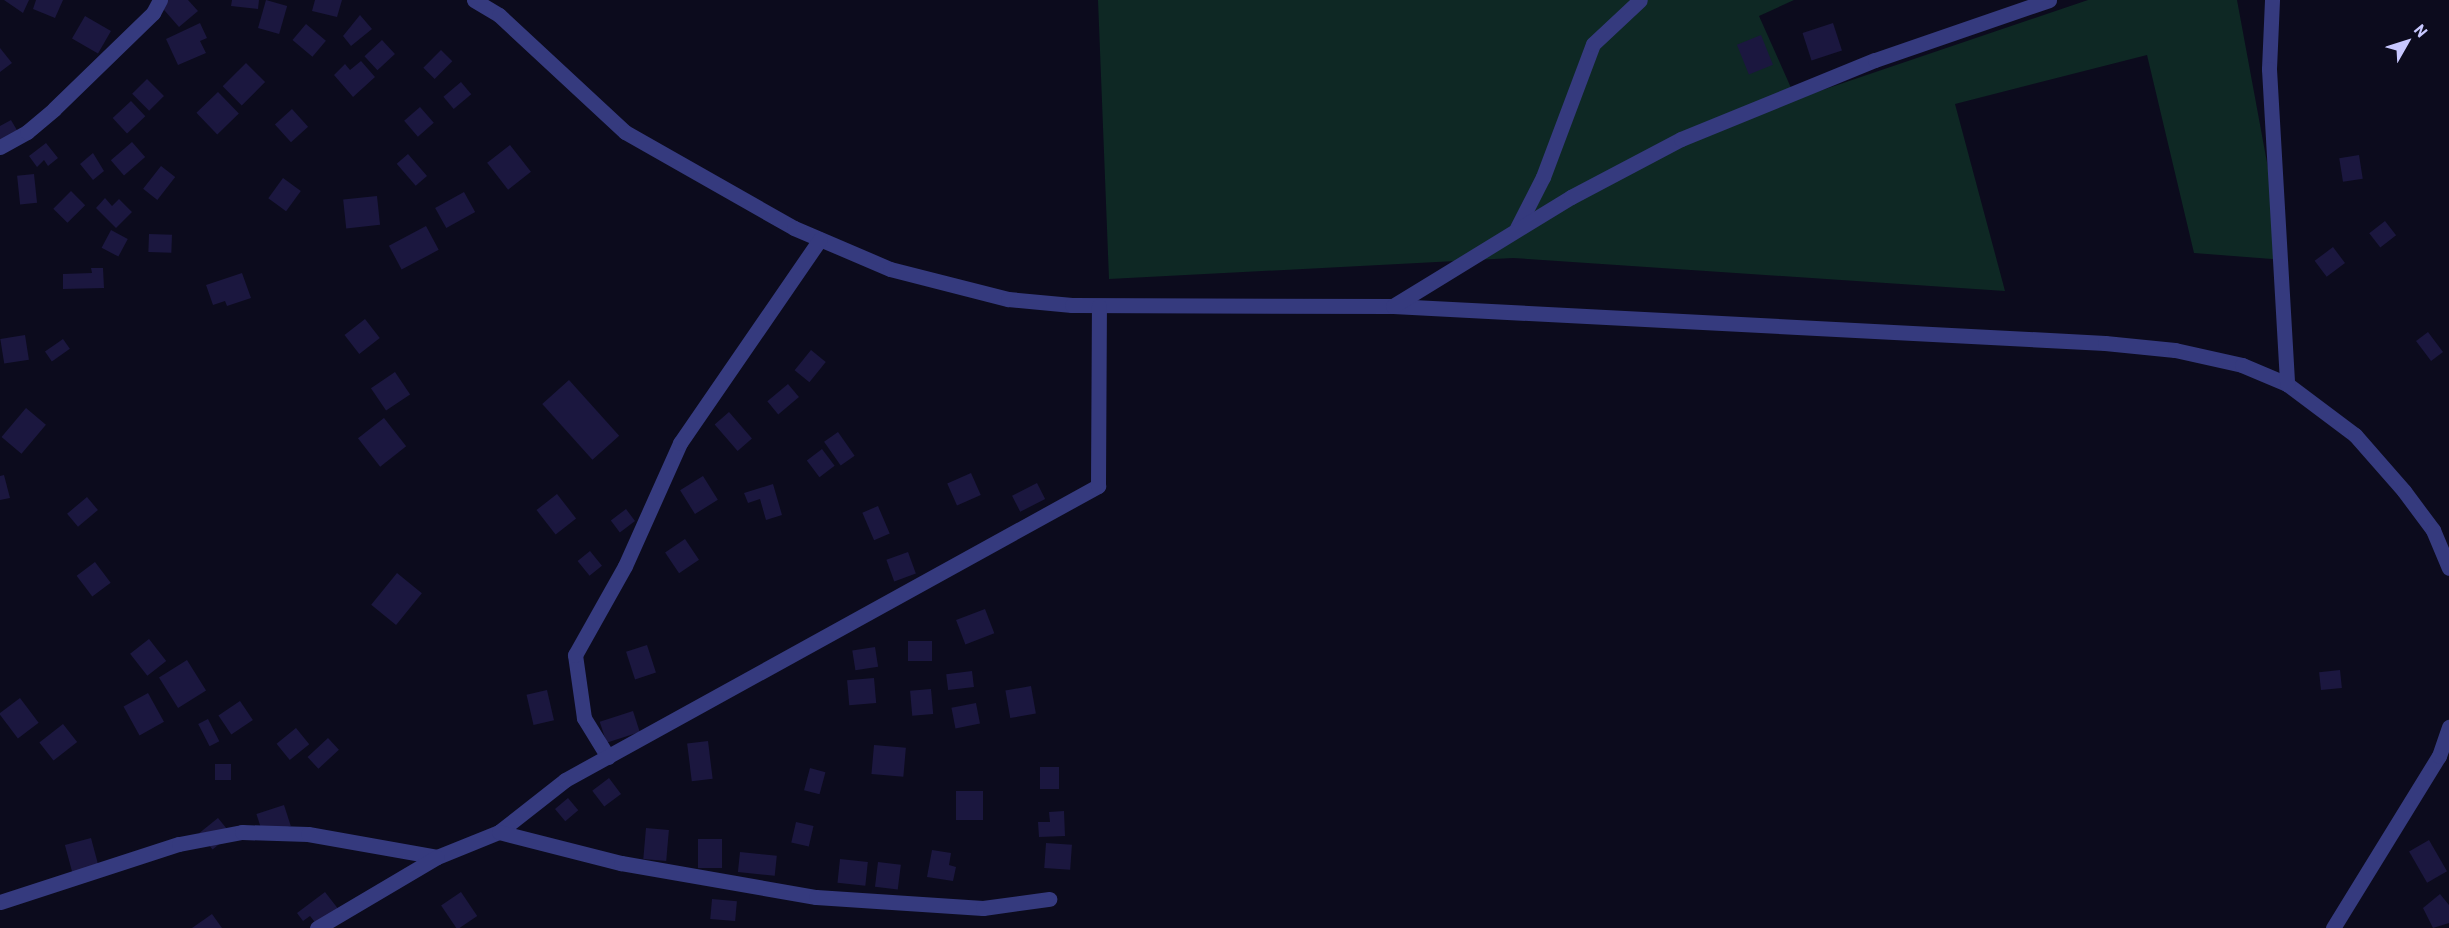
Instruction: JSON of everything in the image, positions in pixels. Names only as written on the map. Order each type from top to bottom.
[{"type":"street","points":[[0,147],[27,132],[54,109],[153,13],[160,0]]},
{"type":"street","points":[[474,0],[499,15],[625,132],[820,239],[890,269],[1008,300],[1099,306],[1393,306],[2105,343],[2197,355],[2242,365],[2288,384],[2355,435],[2404,491],[2433,530],[2449,568]]},
{"type":"street","points":[[1517,229],[1543,177],[1593,44],[1640,0]]},
{"type":"street","points":[[1393,306],[1614,172],[1681,139],[1875,60],[2049,0]]},
{"type":"street","points":[[2272,0],[2269,69],[2288,384]]},
{"type":"street","points":[[608,757],[584,718],[575,656],[625,566],[680,442],[820,239]]},
{"type":"street","points":[[317,928],[437,857],[499,832],[565,780],[1098,486],[1099,306]]},
{"type":"street","points":[[2332,928],[2439,756],[2449,727]]},
{"type":"street","points":[[0,902],[179,844],[242,832],[308,834],[437,857]]},
{"type":"street","points":[[499,832],[621,863],[816,897],[982,908],[1049,899]]},
{"type":"green space","points":[[1098,0],[1794,0],[1759,16],[1796,99],[2088,0],[2237,0],[2285,260],[2194,253],[2147,55],[1955,104],[2005,291],[1513,258],[1109,279]]},
{"type":"building","points":[[4,0],[29,0],[23,13]]},
{"type":"building","points":[[36,0],[63,0],[55,18],[33,9]]},
{"type":"building","points":[[161,0],[188,0],[198,11],[179,27],[158,3]]},
{"type":"building","points":[[232,0],[259,0],[258,9],[231,6]]},
{"type":"building","points":[[266,0],[287,6],[279,34],[258,28]]},
{"type":"building","points":[[315,0],[342,0],[337,17],[312,11]]},
{"type":"building","points":[[360,15],[372,29],[351,46],[343,36]]},
{"type":"building","points":[[85,16],[111,31],[98,54],[72,39]]},
{"type":"building","points":[[200,23],[207,38],[200,41],[206,53],[178,65],[166,39]]},
{"type":"building","points":[[1833,23],[1842,51],[1812,60],[1803,33]]},
{"type":"building","points":[[306,24],[326,41],[312,57],[293,40]]},
{"type":"building","points":[[1761,35],[1773,65],[1749,74],[1737,45]]},
{"type":"building","points":[[382,40],[395,54],[377,70],[364,56]]},
{"type":"building","points":[[0,48],[12,63],[0,72]]},
{"type":"building","points":[[441,50],[452,61],[435,79],[423,68]]},
{"type":"building","points":[[361,61],[375,77],[353,97],[334,75],[345,64],[350,70]]},
{"type":"building","points":[[246,63],[265,82],[242,105],[223,86]]},
{"type":"building","points":[[147,79],[164,96],[149,111],[132,94]]},
{"type":"building","points":[[461,82],[471,94],[454,109],[443,97]]},
{"type":"building","points":[[218,92],[239,114],[217,134],[196,113]]},
{"type":"building","points":[[131,101],[145,116],[127,133],[113,118]]},
{"type":"building","points":[[420,107],[434,123],[418,137],[404,121]]},
{"type":"building","points":[[292,109],[308,127],[291,142],[275,124]]},
{"type":"building","points":[[11,120],[21,137],[0,143],[0,126]]},
{"type":"building","points":[[132,142],[145,157],[124,175],[111,160]]},
{"type":"building","points":[[46,143],[58,158],[48,166],[44,160],[37,167],[29,156]]},
{"type":"building","points":[[510,145],[531,172],[508,190],[487,163]]},
{"type":"building","points":[[93,153],[104,171],[93,180],[80,164]]},
{"type":"building","points":[[408,154],[427,176],[416,186],[397,164]]},
{"type":"building","points":[[2359,155],[2363,179],[2343,182],[2339,158]]},
{"type":"building","points":[[161,166],[175,177],[157,200],[143,189]]},
{"type":"building","points":[[34,174],[37,203],[20,205],[17,176]]},
{"type":"building","points":[[283,178],[301,191],[286,211],[268,198]]},
{"type":"building","points":[[71,191],[85,205],[67,223],[53,209]]},
{"type":"building","points":[[464,192],[475,212],[446,228],[435,208]]},
{"type":"building","points":[[377,196],[380,225],[346,228],[343,200]]},
{"type":"building","points":[[105,198],[112,206],[119,199],[132,212],[116,228],[96,208]]},
{"type":"building","points":[[2385,221],[2396,235],[2380,247],[2369,233]]},
{"type":"building","points":[[426,226],[439,250],[402,270],[389,246]]},
{"type":"building","points":[[111,230],[128,239],[118,257],[102,248]]},
{"type":"building","points":[[149,234],[172,235],[171,253],[148,252]]},
{"type":"building","points":[[2333,247],[2345,263],[2327,277],[2315,261]]},
{"type":"building","points":[[91,268],[103,268],[104,288],[63,289],[63,274],[92,273]]},
{"type":"building","points":[[242,273],[251,298],[227,306],[225,301],[213,305],[206,285]]},
{"type":"building","points":[[365,319],[380,338],[359,354],[345,335]]},
{"type":"building","points":[[2428,332],[2443,352],[2431,361],[2416,341]]},
{"type":"building","points":[[25,335],[29,360],[4,364],[0,339]]},
{"type":"building","points":[[63,339],[70,349],[52,361],[45,352]]},
{"type":"building","points":[[811,350],[826,362],[809,382],[795,370]]},
{"type":"building","points":[[395,372],[410,394],[386,411],[371,388]]},
{"type":"building","points":[[569,380],[619,436],[592,460],[542,404]]},
{"type":"building","points":[[788,384],[799,397],[778,414],[767,401]]},
{"type":"building","points":[[26,408],[46,425],[21,454],[2,437]]},
{"type":"building","points":[[729,412],[752,438],[738,451],[715,424]]},
{"type":"building","points":[[384,418],[406,446],[380,467],[358,438]]},
{"type":"building","points":[[838,432],[855,456],[841,466],[824,442]]},
{"type":"building","points":[[822,449],[835,466],[819,477],[807,460]]},
{"type":"building","points":[[971,473],[981,495],[957,506],[947,484]]},
{"type":"building","points":[[4,475],[10,498],[0,500],[0,476]]},
{"type":"building","points":[[703,476],[718,500],[695,514],[680,490]]},
{"type":"building","points":[[1037,483],[1045,499],[1020,512],[1012,496]]},
{"type":"building","points":[[773,484],[782,515],[766,520],[760,499],[748,503],[744,493]]},
{"type":"building","points":[[557,494],[576,518],[556,534],[537,510]]},
{"type":"building","points":[[87,497],[98,510],[78,527],[67,514]]},
{"type":"building","points":[[878,506],[890,534],[874,540],[862,513]]},
{"type":"building","points":[[626,509],[635,521],[620,532],[611,520]]},
{"type":"building","points":[[685,539],[699,560],[679,573],[665,552]]},
{"type":"building","points":[[590,551],[602,566],[590,576],[578,561]]},
{"type":"building","points":[[908,552],[916,574],[894,581],[886,560]]},
{"type":"building","points":[[95,562],[111,583],[92,597],[77,576]]},
{"type":"building","points":[[397,573],[422,593],[396,625],[371,605]]},
{"type":"building","points":[[985,609],[994,633],[965,644],[956,620]]},
{"type":"building","points":[[149,639],[166,661],[147,676],[130,654]]},
{"type":"building","points":[[908,641],[932,641],[932,661],[908,661]]},
{"type":"building","points":[[647,645],[656,673],[635,679],[626,652]]},
{"type":"building","points":[[875,647],[878,667],[855,670],[852,651]]},
{"type":"building","points":[[187,660],[206,691],[178,708],[159,677]]},
{"type":"building","points":[[2340,670],[2342,688],[2321,690],[2319,672]]},
{"type":"building","points":[[972,671],[974,687],[948,690],[946,674]]},
{"type":"building","points":[[874,678],[876,703],[849,705],[847,680]]},
{"type":"building","points":[[1031,686],[1036,714],[1010,718],[1005,691]]},
{"type":"building","points":[[931,689],[933,714],[912,716],[910,691]]},
{"type":"building","points":[[547,690],[554,720],[534,725],[527,695]]},
{"type":"building","points":[[148,693],[164,722],[140,735],[124,707]]},
{"type":"building","points":[[20,698],[39,723],[18,738],[0,713]]},
{"type":"building","points":[[240,701],[253,720],[231,735],[218,716]]},
{"type":"building","points":[[976,703],[980,724],[955,728],[951,708]]},
{"type":"building","points":[[633,711],[640,732],[607,743],[600,722]]},
{"type":"building","points":[[208,719],[219,741],[210,746],[198,724]]},
{"type":"building","points":[[63,724],[77,742],[54,761],[39,742]]},
{"type":"building","points":[[296,728],[309,744],[290,760],[277,744]]},
{"type":"building","points":[[328,738],[339,750],[318,769],[308,757]]},
{"type":"building","points":[[708,741],[713,779],[692,781],[687,744]]},
{"type":"building","points":[[874,745],[906,748],[903,777],[871,774]]},
{"type":"building","points":[[215,764],[231,764],[231,780],[215,780]]},
{"type":"building","points":[[1040,767],[1059,767],[1059,789],[1040,789]]},
{"type":"building","points":[[810,768],[825,772],[820,794],[804,790]]},
{"type":"building","points":[[609,778],[621,794],[604,807],[592,791]]},
{"type":"building","points":[[956,791],[983,791],[983,820],[956,820]]},
{"type":"building","points":[[568,798],[578,810],[565,821],[555,809]]},
{"type":"building","points":[[284,805],[291,826],[263,835],[256,814]]},
{"type":"building","points":[[1064,811],[1065,836],[1039,837],[1038,822],[1050,822],[1049,812]]},
{"type":"building","points":[[218,818],[231,834],[213,849],[199,833]]},
{"type":"building","points":[[796,822],[814,826],[809,847],[791,842]]},
{"type":"building","points":[[646,828],[669,830],[666,861],[643,859]]},
{"type":"building","points":[[91,838],[98,865],[72,872],[65,845]]},
{"type":"building","points":[[698,839],[722,839],[722,868],[698,868]]},
{"type":"building","points":[[2429,840],[2447,871],[2427,883],[2409,852]]},
{"type":"building","points":[[1046,843],[1072,845],[1070,870],[1044,868]]},
{"type":"building","points":[[932,850],[951,853],[949,865],[956,867],[953,881],[927,877]]},
{"type":"building","points":[[740,852],[777,856],[775,876],[738,872]]},
{"type":"building","points":[[840,859],[868,862],[865,886],[837,883]]},
{"type":"building","points":[[878,862],[901,865],[898,890],[875,887]]},
{"type":"building","points":[[325,892],[339,910],[318,926],[310,916],[303,921],[297,913]]},
{"type":"building","points":[[461,892],[477,916],[456,928],[441,905]]},
{"type":"building","points":[[2440,894],[2449,905],[2449,923],[2433,928],[2423,908]]},
{"type":"building","points":[[712,899],[737,901],[735,921],[710,919]]},
{"type":"building","points":[[212,914],[222,928],[192,928]]}]
